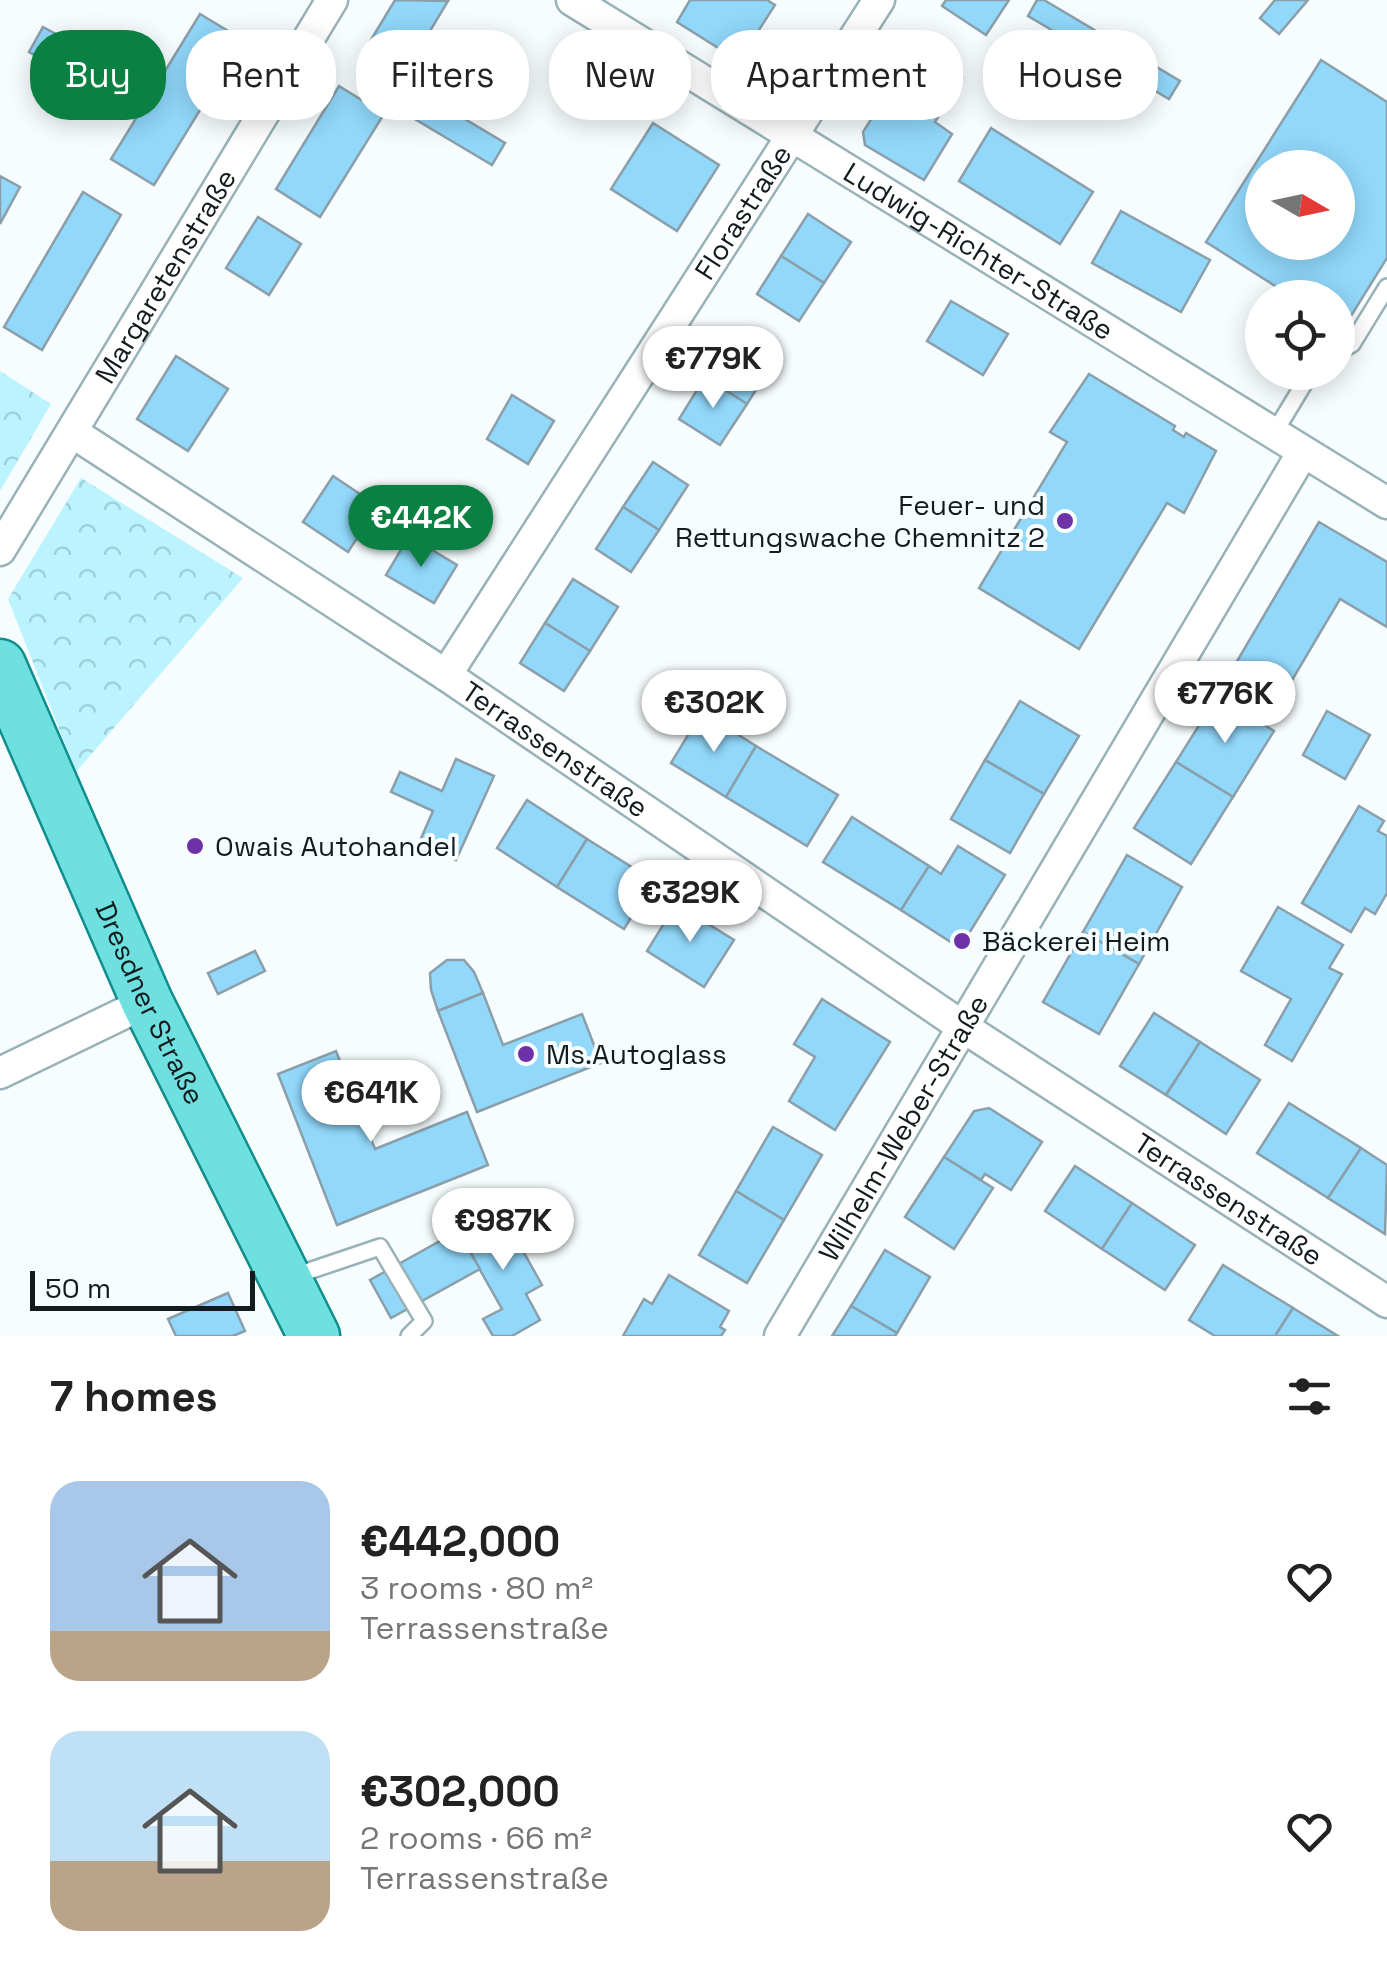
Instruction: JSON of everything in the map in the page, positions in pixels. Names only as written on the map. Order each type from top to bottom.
[{"type":"main road","name":"Dresdner Straße","points":[[0,666],[147,1002],[314,1336]]},
{"type":"street","name":"Margaretenstraße","points":[[0,550],[332,0]]},
{"type":"street","name":"Ludwig-Richter-Straße","points":[[572,0],[1387,503]]},
{"type":"street","name":"Florastraße","points":[[446,675],[879,0]]},
{"type":"street","name":"Terrassenstraße","points":[[72,432],[446,675],[962,1026],[1387,1302]]},
{"type":"street","name":"Wilhelm-Weber-Straße","points":[[780,1336],[1303,452]]},
{"type":"street","points":[[0,1074],[147,1002]]},
{"type":"lane","points":[[1355,339],[1387,287]]},
{"type":"lane","points":[[1274,435],[1301,390]]},
{"type":"lane","points":[[286,1279],[380,1247],[424,1321],[409,1336]]},
{"type":"green space","points":[[0,371],[51,404],[0,491]]},
{"type":"green space","points":[[81,478],[243,578],[76,772],[8,599]]},
{"type":"building","points":[[395,0],[448,1],[431,30],[377,30]]},
{"type":"building","points":[[690,0],[767,0],[775,5],[759,30],[711,30],[711,43],[677,22]]},
{"type":"building","points":[[946,0],[1009,0],[989,30],[983,33],[942,6]]},
{"type":"building","points":[[1037,0],[1044,0],[1094,30],[1052,30],[1028,16]]},
{"type":"building","points":[[1275,0],[1308,0],[1279,34],[1260,18]]},
{"type":"building","points":[[200,14],[226,30],[190,30]]},
{"type":"building","points":[[186,37],[186,120],[194,120],[154,185],[111,159],[135,120],[166,120],[166,69]]},
{"type":"building","points":[[1321,60],[1387,102],[1387,258],[1355,310],[1355,280],[1266,280],[1206,242],[1245,180],[1245,260],[1355,260],[1355,150],[1264,150]]},
{"type":"building","points":[[1158,68],[1180,81],[1169,99],[1158,93]]},
{"type":"building","points":[[339,86],[356,97],[356,120],[380,120],[320,217],[276,189],[318,120],[336,120]]},
{"type":"building","points":[[417,120],[466,120],[505,143],[492,165]]},
{"type":"building","points":[[871,120],[936,120],[952,134],[924,180],[865,145],[863,132]]},
{"type":"building","points":[[653,123],[719,165],[677,231],[611,189]]},
{"type":"building","points":[[991,128],[1093,192],[1060,244],[959,181]]},
{"type":"building","points":[[0,176],[20,187],[0,224]]},
{"type":"building","points":[[83,192],[121,215],[42,350],[4,327]]},
{"type":"building","points":[[1121,211],[1210,260],[1181,312],[1092,263]]},
{"type":"building","points":[[808,214],[851,242],[824,283],[781,256]]},
{"type":"building","points":[[258,217],[301,244],[269,295],[226,268]]},
{"type":"building","points":[[781,256],[824,283],[799,321],[757,294]]},
{"type":"building","points":[[951,301],[1008,334],[983,375],[927,341]]},
{"type":"building","points":[[732,337],[773,363],[747,404],[705,377]]},
{"type":"building","points":[[176,356],[228,389],[188,451],[137,419]]},
{"type":"building","points":[[1089,374],[1175,426],[1173,430],[1184,437],[1186,433],[1216,451],[1184,513],[1167,503],[1079,649],[979,588],[1067,442],[1050,432]]},
{"type":"building","points":[[705,377],[747,404],[720,445],[679,419]]},
{"type":"building","points":[[512,395],[554,421],[528,464],[487,439]]},
{"type":"building","points":[[653,462],[688,485],[659,530],[623,507]]},
{"type":"building","points":[[333,476],[378,506],[348,552],[303,522]]},
{"type":"building","points":[[623,507],[659,530],[631,572],[596,549]]},
{"type":"building","points":[[1319,522],[1387,562],[1387,627],[1340,599],[1272,714],[1223,685]]},
{"type":"building","points":[[409,536],[457,565],[434,603],[386,575]]},
{"type":"building","points":[[573,579],[618,607],[590,651],[545,623]]},
{"type":"building","points":[[545,623],[590,651],[564,691],[520,663]]},
{"type":"building","points":[[1218,695],[1274,731],[1233,797],[1176,762]]},
{"type":"building","points":[[1020,701],[1079,736],[1044,794],[985,760]]},
{"type":"building","points":[[1327,711],[1370,735],[1345,779],[1303,755]]},
{"type":"building","points":[[702,712],[756,746],[726,797],[671,763]]},
{"type":"building","points":[[756,746],[838,795],[807,846],[726,797]]},
{"type":"building","points":[[456,759],[494,776],[456,860],[419,843],[433,811],[391,792],[400,772],[442,791]]},
{"type":"building","points":[[985,760],[1044,794],[1010,853],[951,819]]},
{"type":"building","points":[[1176,762],[1233,797],[1191,864],[1134,828]]},
{"type":"building","points":[[527,800],[587,839],[557,887],[497,848]]},
{"type":"building","points":[[1359,806],[1384,821],[1378,831],[1387,836],[1387,893],[1375,914],[1365,908],[1351,932],[1302,903]]},
{"type":"building","points":[[852,817],[929,866],[901,910],[823,862]]},
{"type":"building","points":[[587,839],[654,881],[624,929],[557,887]]},
{"type":"building","points":[[958,846],[1005,875],[960,948],[901,910],[929,866],[941,874]]},
{"type":"building","points":[[1127,855],[1182,887],[1139,964],[1083,932]]},
{"type":"building","points":[[676,904],[734,940],[704,987],[647,951]]},
{"type":"building","points":[[1278,907],[1343,945],[1329,968],[1342,974],[1292,1061],[1265,1045],[1291,999],[1241,971]]},
{"type":"building","points":[[1083,932],[1139,964],[1099,1034],[1043,1002]]},
{"type":"building","points":[[255,951],[265,971],[218,994],[208,973]]},
{"type":"building","points":[[447,960],[464,960],[483,993],[438,1011],[430,973]]},
{"type":"building","name":"Ms.Autoglass","points":[[483,993],[503,1045],[582,1014],[601,1063],[477,1112],[438,1011]]},
{"type":"building","points":[[822,999],[890,1042],[835,1130],[789,1101],[815,1057],[794,1044]]},
{"type":"building","points":[[1154,1013],[1200,1042],[1166,1095],[1120,1066]]},
{"type":"building","points":[[1200,1042],[1260,1080],[1226,1134],[1166,1095]]},
{"type":"building","points":[[336,1051],[375,1149],[467,1112],[488,1165],[337,1225],[278,1074]]},
{"type":"building","points":[[1289,1103],[1361,1148],[1328,1198],[1257,1153]]},
{"type":"building","points":[[989,1108],[1042,1142],[1011,1190],[985,1174],[981,1180],[944,1157],[974,1111]]},
{"type":"building","points":[[773,1127],[822,1155],[784,1220],[736,1191]]},
{"type":"building","points":[[1361,1148],[1387,1165],[1385,1234],[1328,1198]]},
{"type":"building","points":[[944,1157],[993,1188],[954,1249],[905,1217]]},
{"type":"building","points":[[1075,1166],[1132,1203],[1102,1249],[1045,1211]]},
{"type":"building","points":[[736,1191],[784,1220],[747,1283],[699,1255]]},
{"type":"building","points":[[1132,1203],[1195,1245],[1165,1290],[1102,1249]]},
{"type":"building","points":[[499,1208],[542,1285],[526,1294],[540,1320],[512,1336],[493,1336],[483,1319],[502,1309],[458,1231]]},
{"type":"building","points":[[458,1231],[480,1269],[391,1318],[370,1280]]},
{"type":"building","points":[[885,1250],[930,1277],[897,1333],[851,1306]]},
{"type":"building","points":[[1223,1265],[1293,1308],[1275,1336],[1215,1336],[1189,1320]]},
{"type":"building","points":[[669,1275],[729,1311],[720,1327],[725,1330],[721,1336],[623,1336],[644,1299],[652,1304]]},
{"type":"building","points":[[228,1293],[245,1331],[233,1336],[176,1336],[168,1319]]},
{"type":"building","points":[[851,1306],[897,1333],[832,1336]]},
{"type":"building","points":[[1293,1308],[1338,1336],[1275,1336]]},
{"type":"place","name":"Feuer- und Rettungswache Chemnitz 2","points":[[1065,521]]},
{"type":"place","name":"Owais Autohandel","points":[[195,846]]},
{"type":"place","name":"Bäckerei Heim","points":[[962,941]]},
{"type":"place","name":"Ms.Autoglass","points":[[526,1054]]}]
